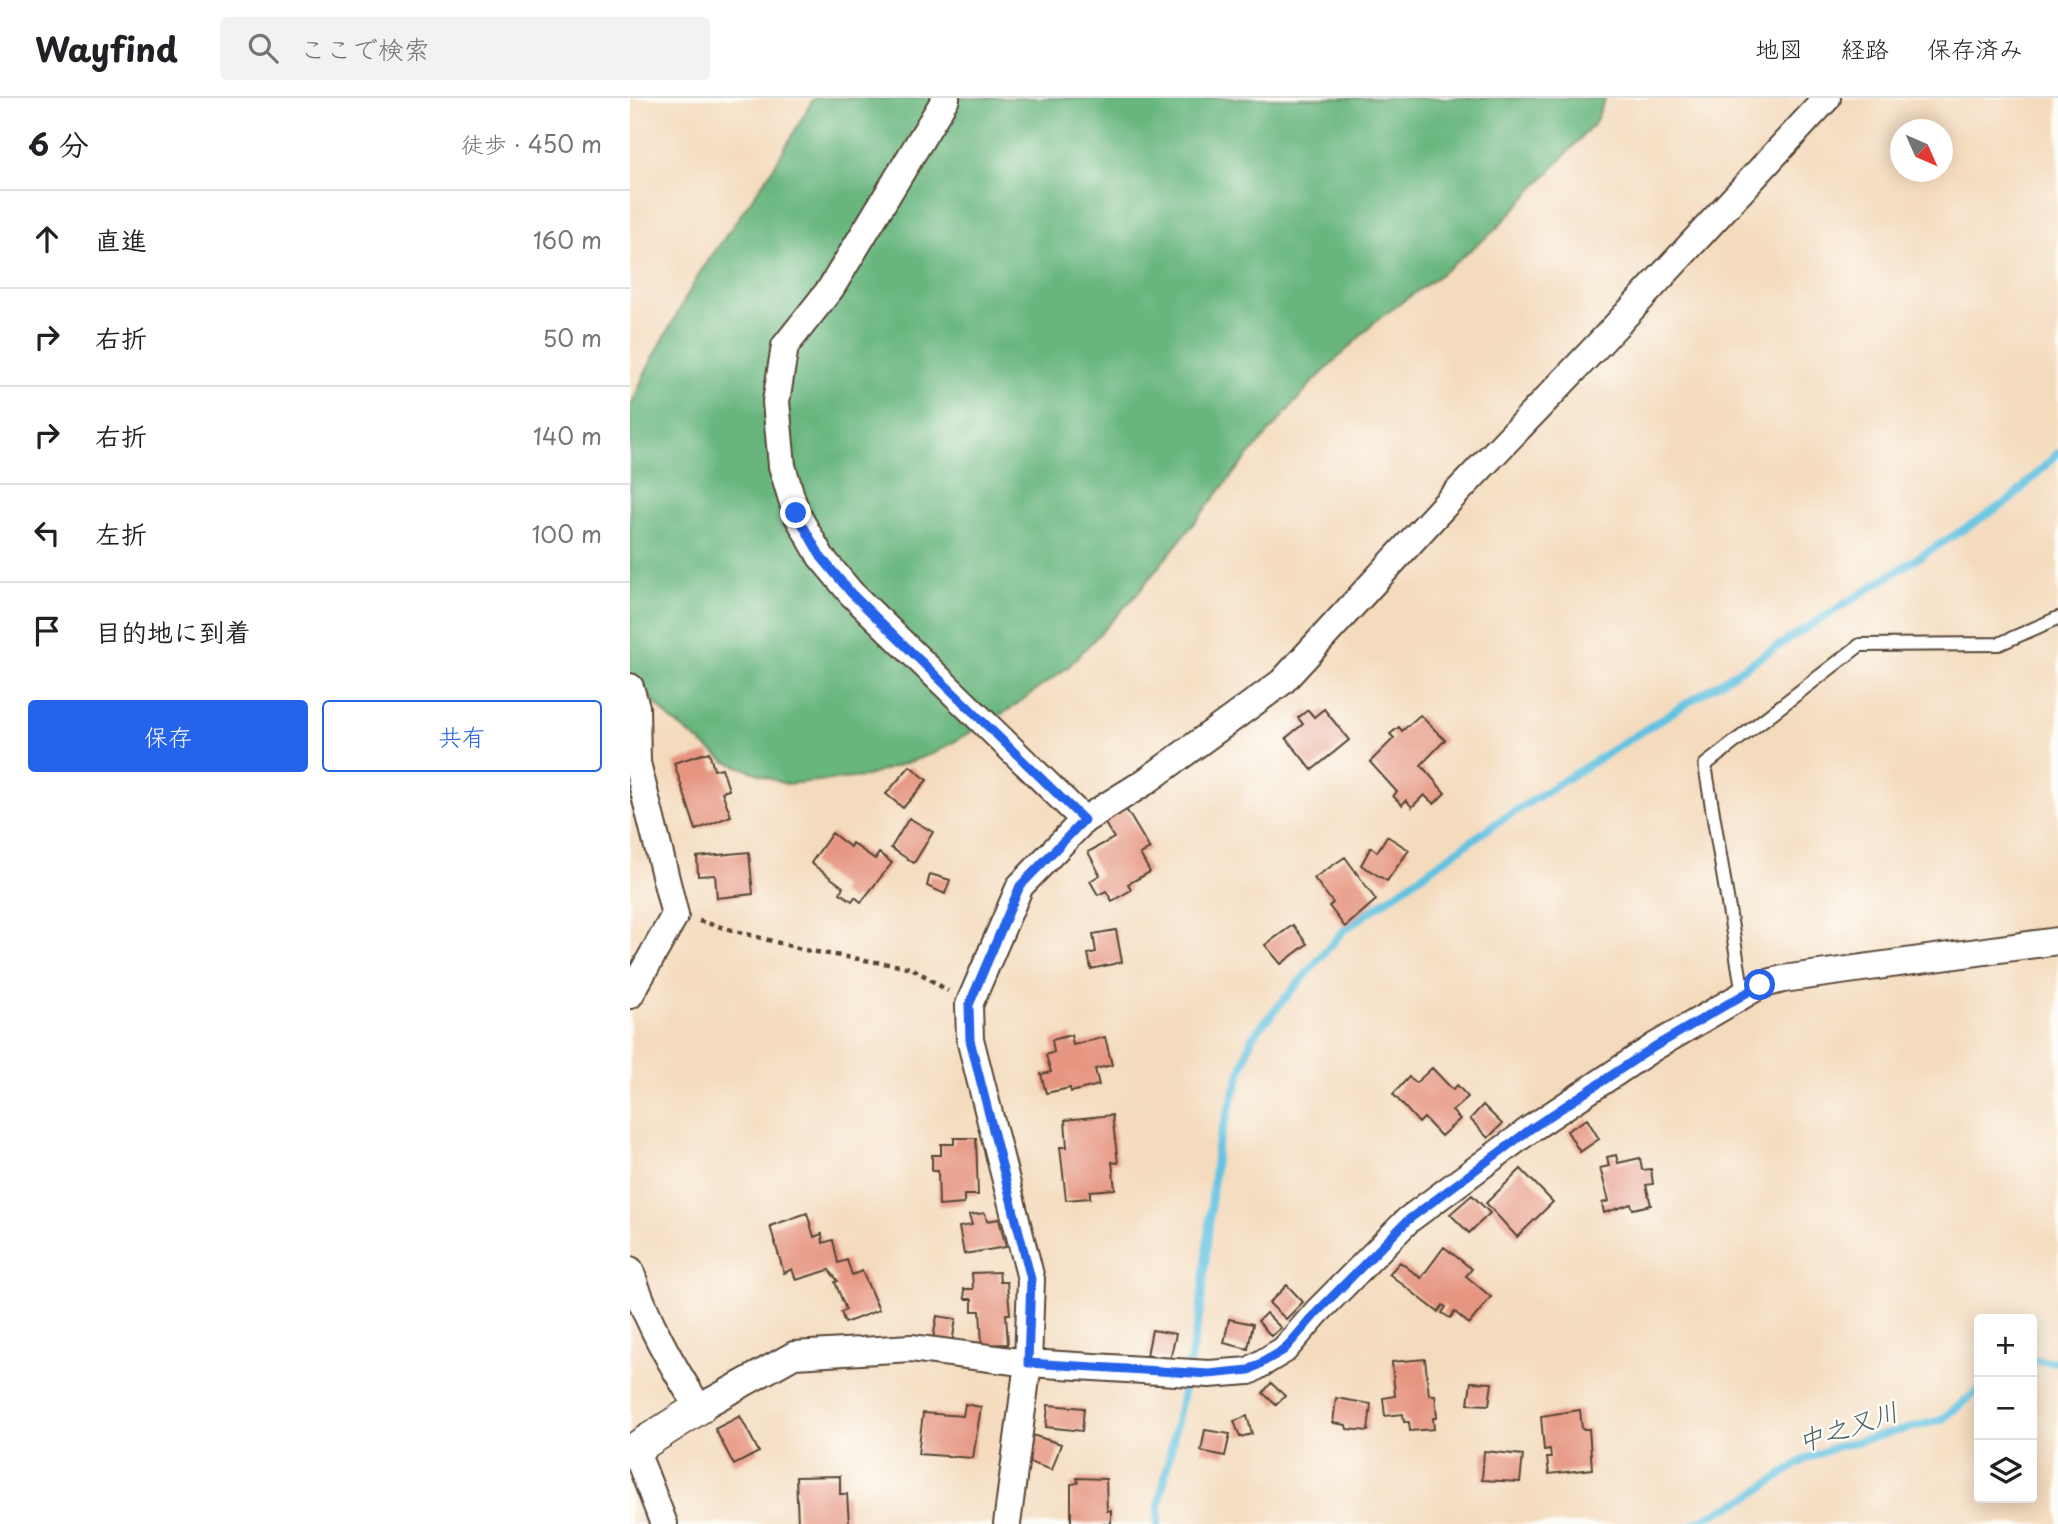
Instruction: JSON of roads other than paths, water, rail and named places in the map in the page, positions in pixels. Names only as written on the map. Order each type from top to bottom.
[{"type":"street","points":[[946,98],[831,288],[785,346],[776,402],[782,466],[796,513],[821,557],[851,593],[1084,820]]},
{"type":"street","points":[[1007,1524],[1028,1363],[1031,1279],[970,1040],[969,1005],[1020,886],[1084,820],[1145,782],[1282,682],[1827,98]]},
{"type":"street","points":[[630,687],[636,707],[637,763],[675,915],[630,995]]},
{"type":"street","points":[[664,1524],[633,1451],[699,1408],[794,1355],[911,1348],[1028,1363],[1209,1374],[1249,1370],[1284,1350],[1317,1312],[1408,1220],[1543,1121],[1654,1047],[1743,994],[1760,985],[1783,979],[2058,941]]},
{"type":"street","points":[[630,1270],[642,1307],[699,1408]]},
{"type":"lane","points":[[1743,994],[1705,765],[1860,645],[1999,644],[2058,618]]},
{"type":"waterway","points":[[1158,1524],[1159,1505],[1200,1313],[1217,1147],[1252,1037],[1344,930],[1498,822],[2010,500],[2058,453]]},
{"type":"waterway","name":"中之又川","points":[[2037,1360],[2058,1362]]},
{"type":"waterway","name":"中之又川","points":[[1693,1524],[1749,1497],[1805,1459],[1836,1447],[1941,1420],[1974,1394]]}]
